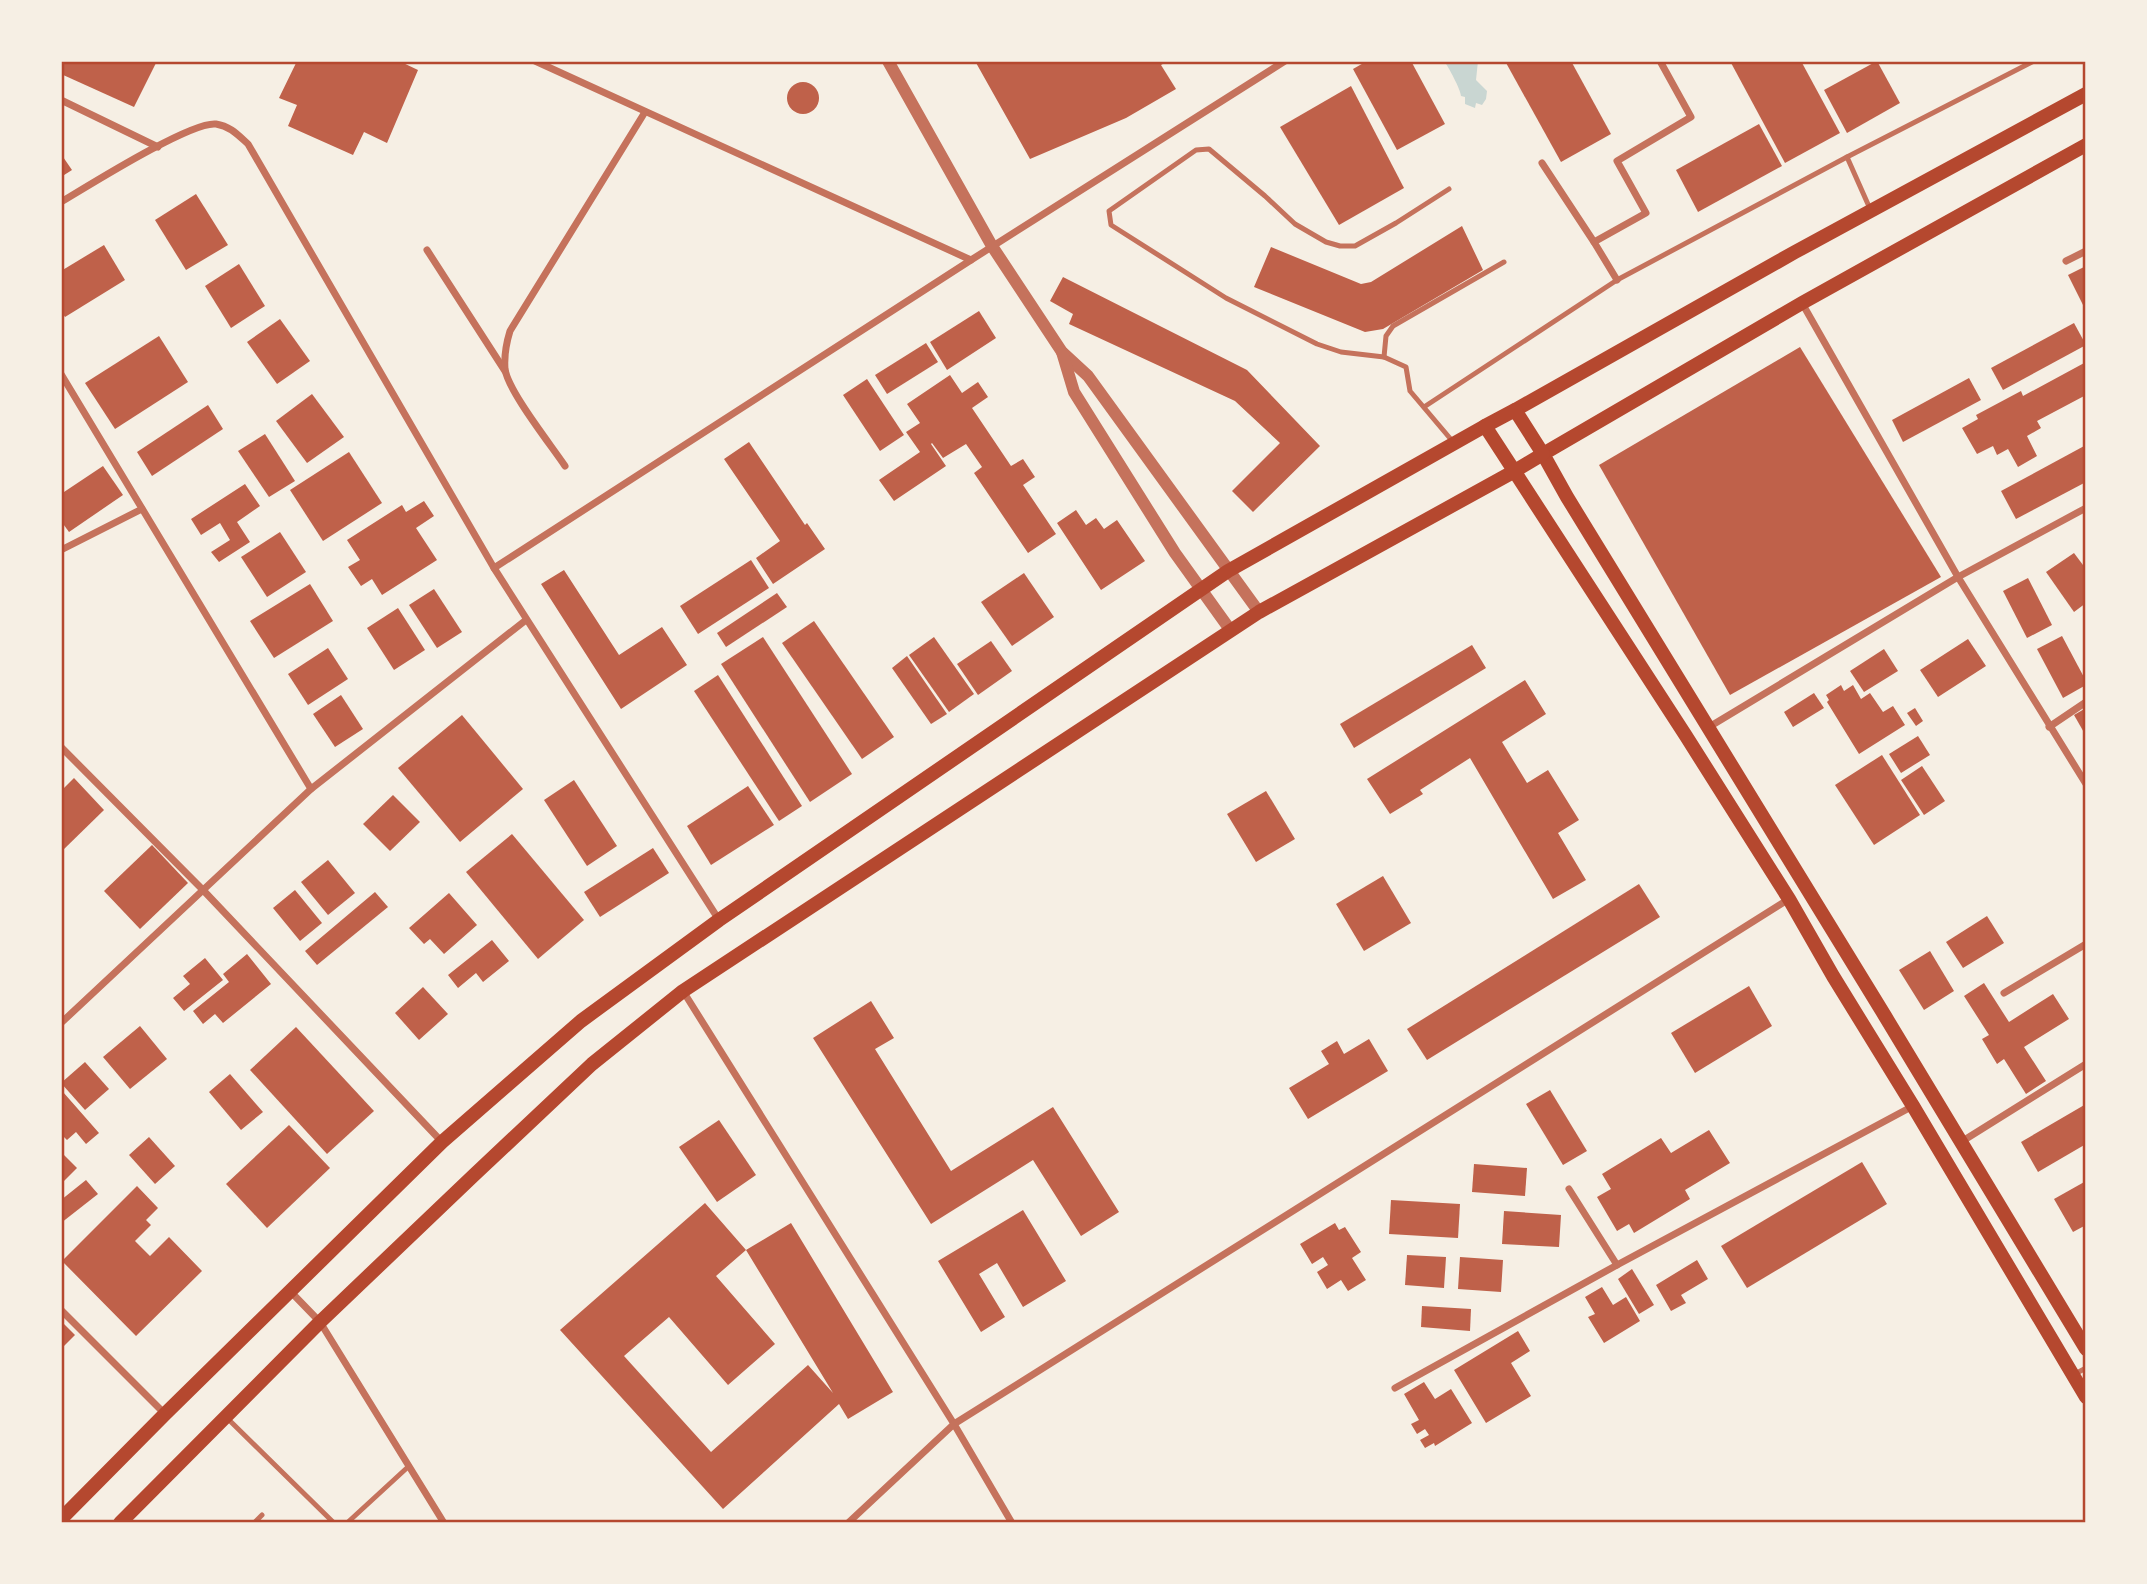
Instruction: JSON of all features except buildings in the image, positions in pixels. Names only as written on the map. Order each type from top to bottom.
[{"type":"main road","points":[[61,1519],[165,1413],[442,1142],[581,1021],[719,920],[1228,571],[1871,211],[2086,94]]},
{"type":"main road","points":[[120,1523],[320,1322],[592,1064],[683,991],[1259,612],[1513,472],[1802,303],[2086,145]]},
{"type":"main road","points":[[1515,410],[2086,1349]]},
{"type":"main road","points":[[1485,426],[1789,899],[1857,1016],[2080,1372],[2086,1397]]},
{"type":"street","points":[[535,61],[971,260]]},
{"type":"street","points":[[888,61],[992,246],[1062,352],[1088,376],[1259,612]]},
{"type":"street","points":[[494,568],[992,246],[1285,61]]},
{"type":"street","points":[[1594,242],[1646,213],[1617,161],[1691,117],[1660,61]]},
{"type":"street","points":[[61,100],[158,147]]},
{"type":"street","points":[[505,371],[505,345],[510,331],[645,112]]},
{"type":"street","points":[[61,202],[158,147],[204,125],[217,124],[234,130],[248,144],[494,568],[719,920]]},
{"type":"street","points":[[1542,163],[1617,281]]},
{"type":"street","points":[[427,250],[505,371],[515,392],[565,466]]},
{"type":"street","points":[[2066,261],[2086,251]]},
{"type":"street","points":[[1802,303],[1958,577],[2086,784]]},
{"type":"street","points":[[1062,352],[1074,392],[1175,553],[1231,631]]},
{"type":"street","points":[[61,374],[312,789]]},
{"type":"street","points":[[1709,727],[1958,577],[2086,508]]},
{"type":"street","points":[[61,550],[142,509]]},
{"type":"street","points":[[61,1023],[312,789],[526,620]]},
{"type":"street","points":[[2049,727],[2086,702]]},
{"type":"street","points":[[61,747],[203,890],[442,1142]]},
{"type":"street","points":[[848,1523],[954,1424],[1789,899]]},
{"type":"street","points":[[2004,993],[2086,944]]},
{"type":"street","points":[[683,991],[954,1424],[1012,1523]]},
{"type":"street","points":[[1961,1142],[2086,1064]]},
{"type":"street","points":[[1395,1388],[1913,1106]]},
{"type":"street","points":[[1569,1189],[1617,1265]]},
{"type":"street","points":[[290,1290],[320,1322],[444,1523]]},
{"type":"street","points":[[61,1310],[165,1413]]},
{"type":"lane","points":[[1424,407],[1617,281],[1847,157],[2034,61]]},
{"type":"lane","points":[[1449,189],[1355,246],[1340,246],[1326,242],[1295,224],[1209,149],[1196,150],[1109,211],[1111,225],[1226,298],[1317,344],[1341,352],[1384,357],[1406,367],[1410,391],[1454,443]]},
{"type":"lane","points":[[1847,157],[1871,211]]},
{"type":"lane","points":[[1384,357],[1386,336],[1393,326],[1504,262]]},
{"type":"lane","points":[[225,1416],[334,1523]]},
{"type":"lane","points":[[347,1523],[409,1466]]},
{"type":"lane","points":[[254,1523],[262,1515]]},
{"type":"shaded area","points":[[1444,61],[1478,61],[1476,80],[1487,91],[1482,105],[1476,103],[1475,108],[1465,104],[1465,97],[1461,96]]}]
